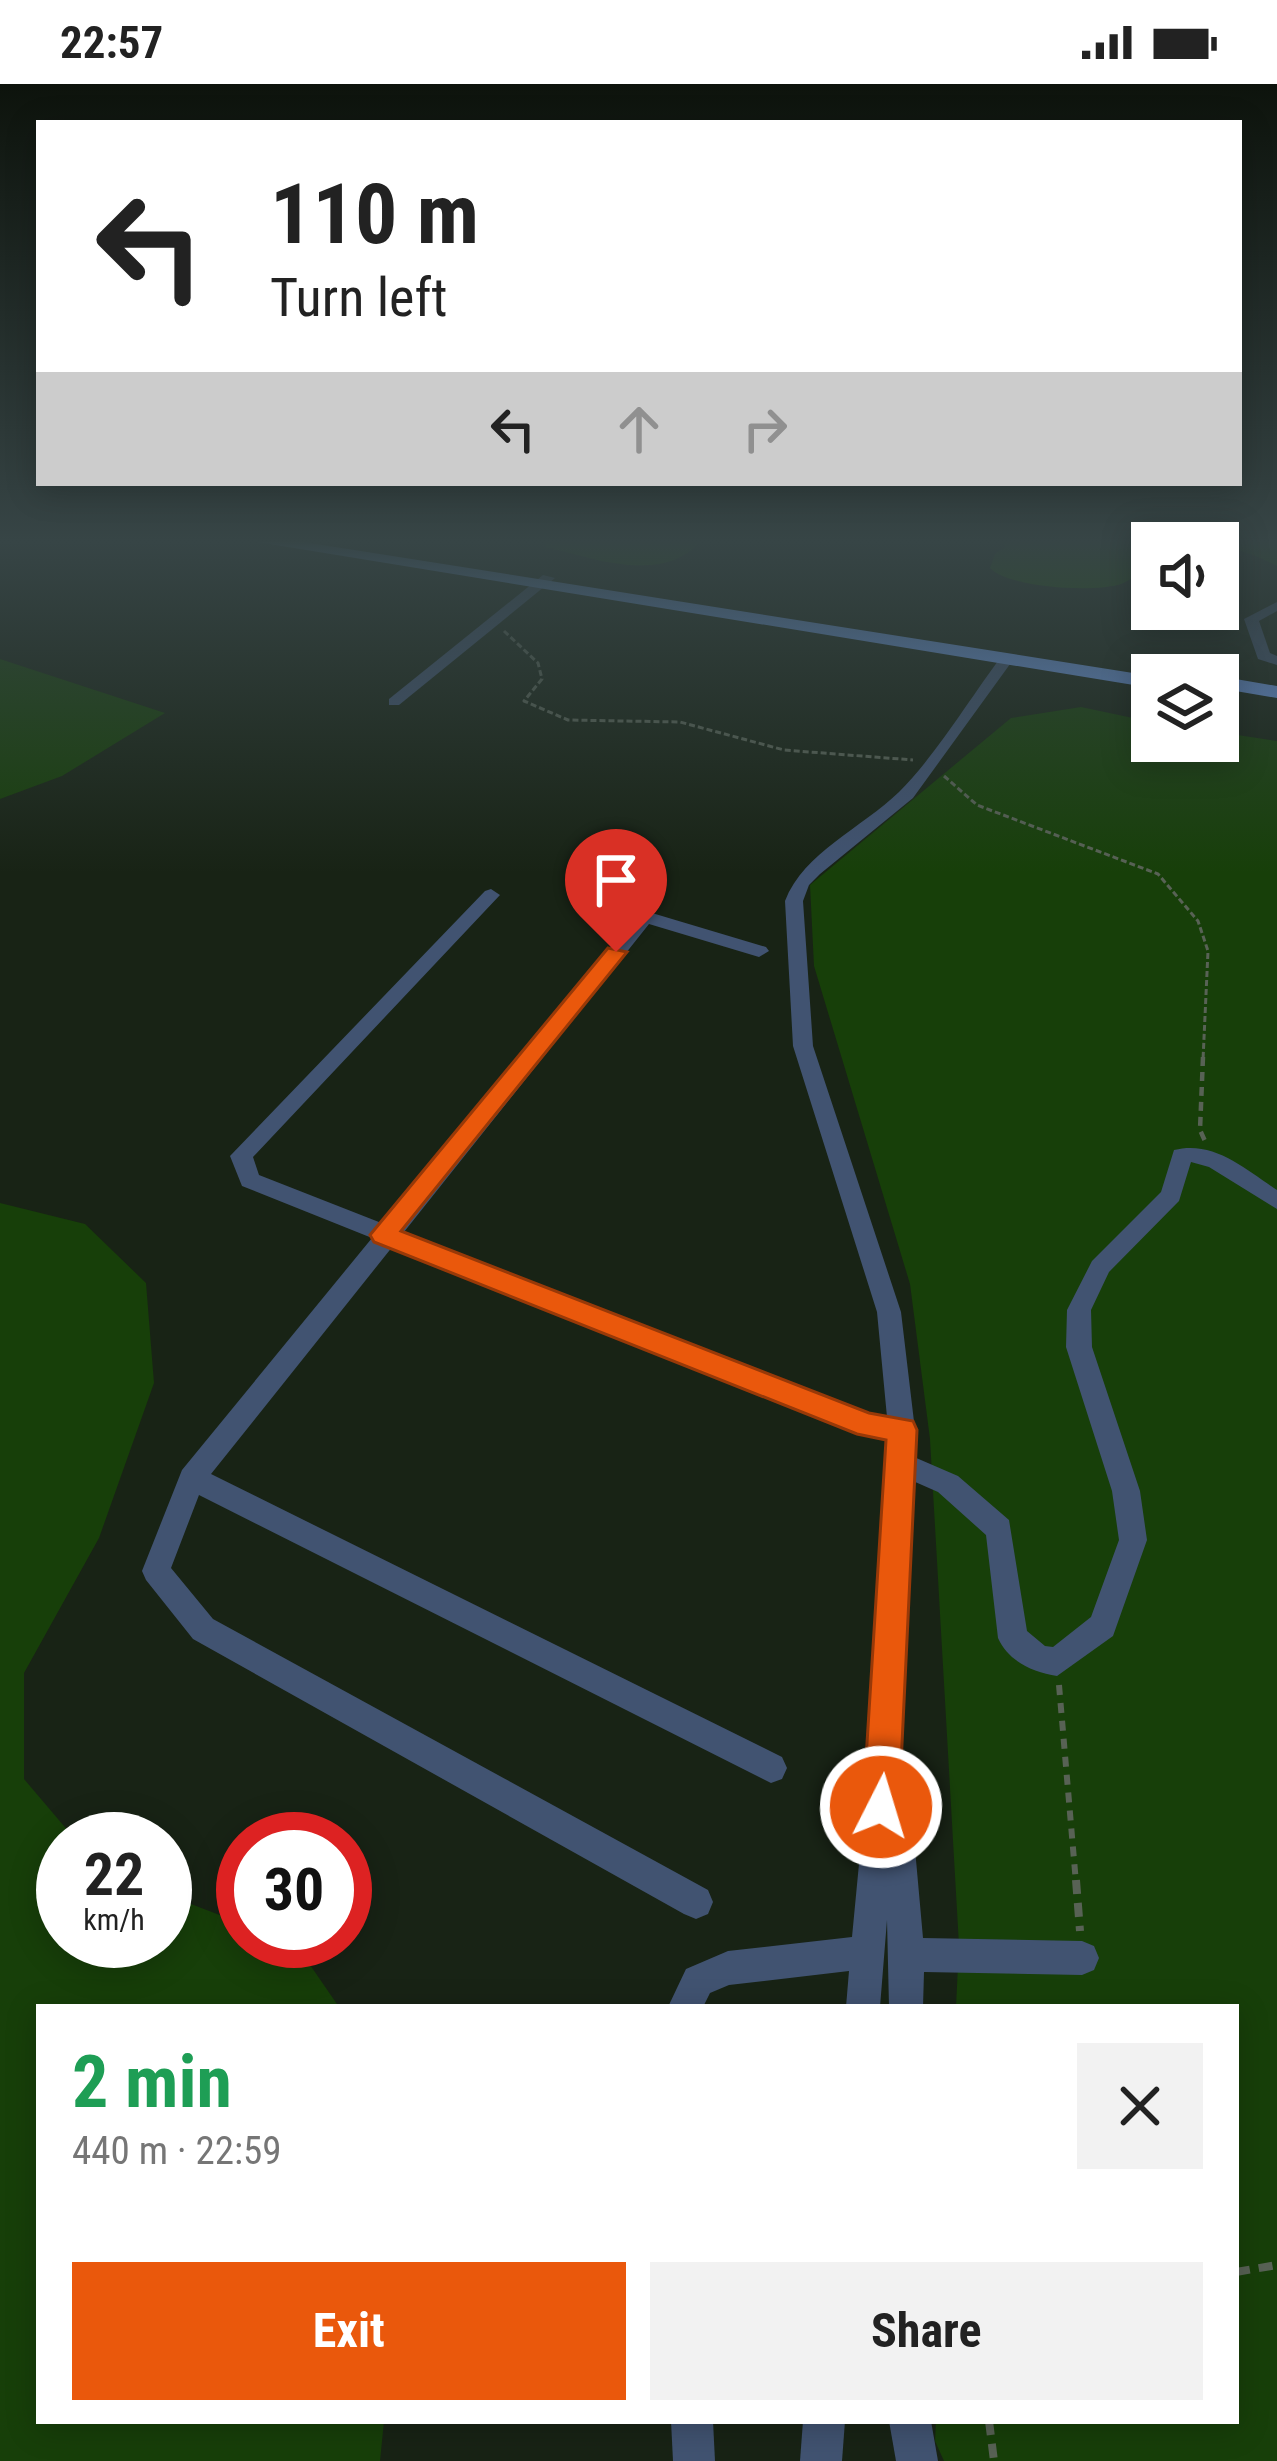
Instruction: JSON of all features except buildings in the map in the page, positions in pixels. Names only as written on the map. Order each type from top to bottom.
[{"type":"highway","points":[[951,651],[1131,679]]},
{"type":"highway","points":[[1007,651],[1131,669]]},
{"type":"highway","points":[[1239,686],[1277,692]]},
{"type":"highway","points":[[1239,695],[1277,701]]},
{"type":"street","points":[[394,702],[459,651]]},
{"type":"street","points":[[863,2004],[887,1728],[902,1430],[889,1312],[803,1046],[794,901],[801,883],[907,794],[1006,660]]},
{"type":"street","points":[[491,895],[241,1156],[250,1180],[867,1426],[902,1430]]},
{"type":"street","points":[[696,1902],[203,1629],[156,1571],[192,1478],[383,1235],[645,917],[759,951]]},
{"type":"street","points":[[901,1464],[948,1484],[999,1529],[1013,1638],[1039,1659],[1057,1662],[1103,1626],[1133,1540],[1126,1491],[1079,1347],[1079,1310],[1100,1267],[1172,1195],[1182,1156],[1193,1152],[1213,1157],[1243,1183],[1277,1202]]},
{"type":"street","points":[[192,1478],[771,1768]]},
{"type":"street","points":[[887,1728],[908,1955],[906,2004]]},
{"type":"street","points":[[686,2004],[698,1981],[728,1968],[868,1952]]},
{"type":"street","points":[[908,1955],[1082,1958]]},
{"type":"street","points":[[692,2424],[694,2461]]},
{"type":"street","points":[[820,2461],[824,2424]]},
{"type":"street","points":[[911,2424],[917,2461]]},
{"type":"path","points":[[524,651],[538,663],[542,680],[524,701],[558,720],[592,727],[706,725],[782,750],[893,754],[929,766],[977,805],[1158,874],[1198,921],[1208,951],[1200,1130],[1213,1157]]},
{"type":"path","points":[[1057,1662],[1082,1958]]},
{"type":"path","points":[[1239,2271],[1277,2264]]},
{"type":"path","points":[[989,2424],[994,2461]]},
{"type":"shaded area","points":[[0,659],[165,713],[62,776],[0,799]]},
{"type":"shaded area","points":[[1081,707],[1131,718],[1131,762],[1239,762],[1239,735],[1277,741],[1277,2461],[944,2461],[935,2441],[936,2424],[1239,2424],[1239,2004],[956,2004],[959,1945],[930,1439],[910,1284],[814,966],[810,885],[1011,718]]},
{"type":"shaded area","points":[[0,1203],[85,1224],[146,1283],[154,1383],[99,1538],[24,1673],[24,1779],[52,1812],[36,1812],[36,1968],[192,1968],[192,1904],[216,1914],[216,1968],[312,1968],[337,2004],[36,2004],[36,2424],[384,2424],[380,2461],[0,2461]]},
{"type":"route","points":[[616,952],[383,1235],[867,1426],[902,1430],[881,1807]]}]
